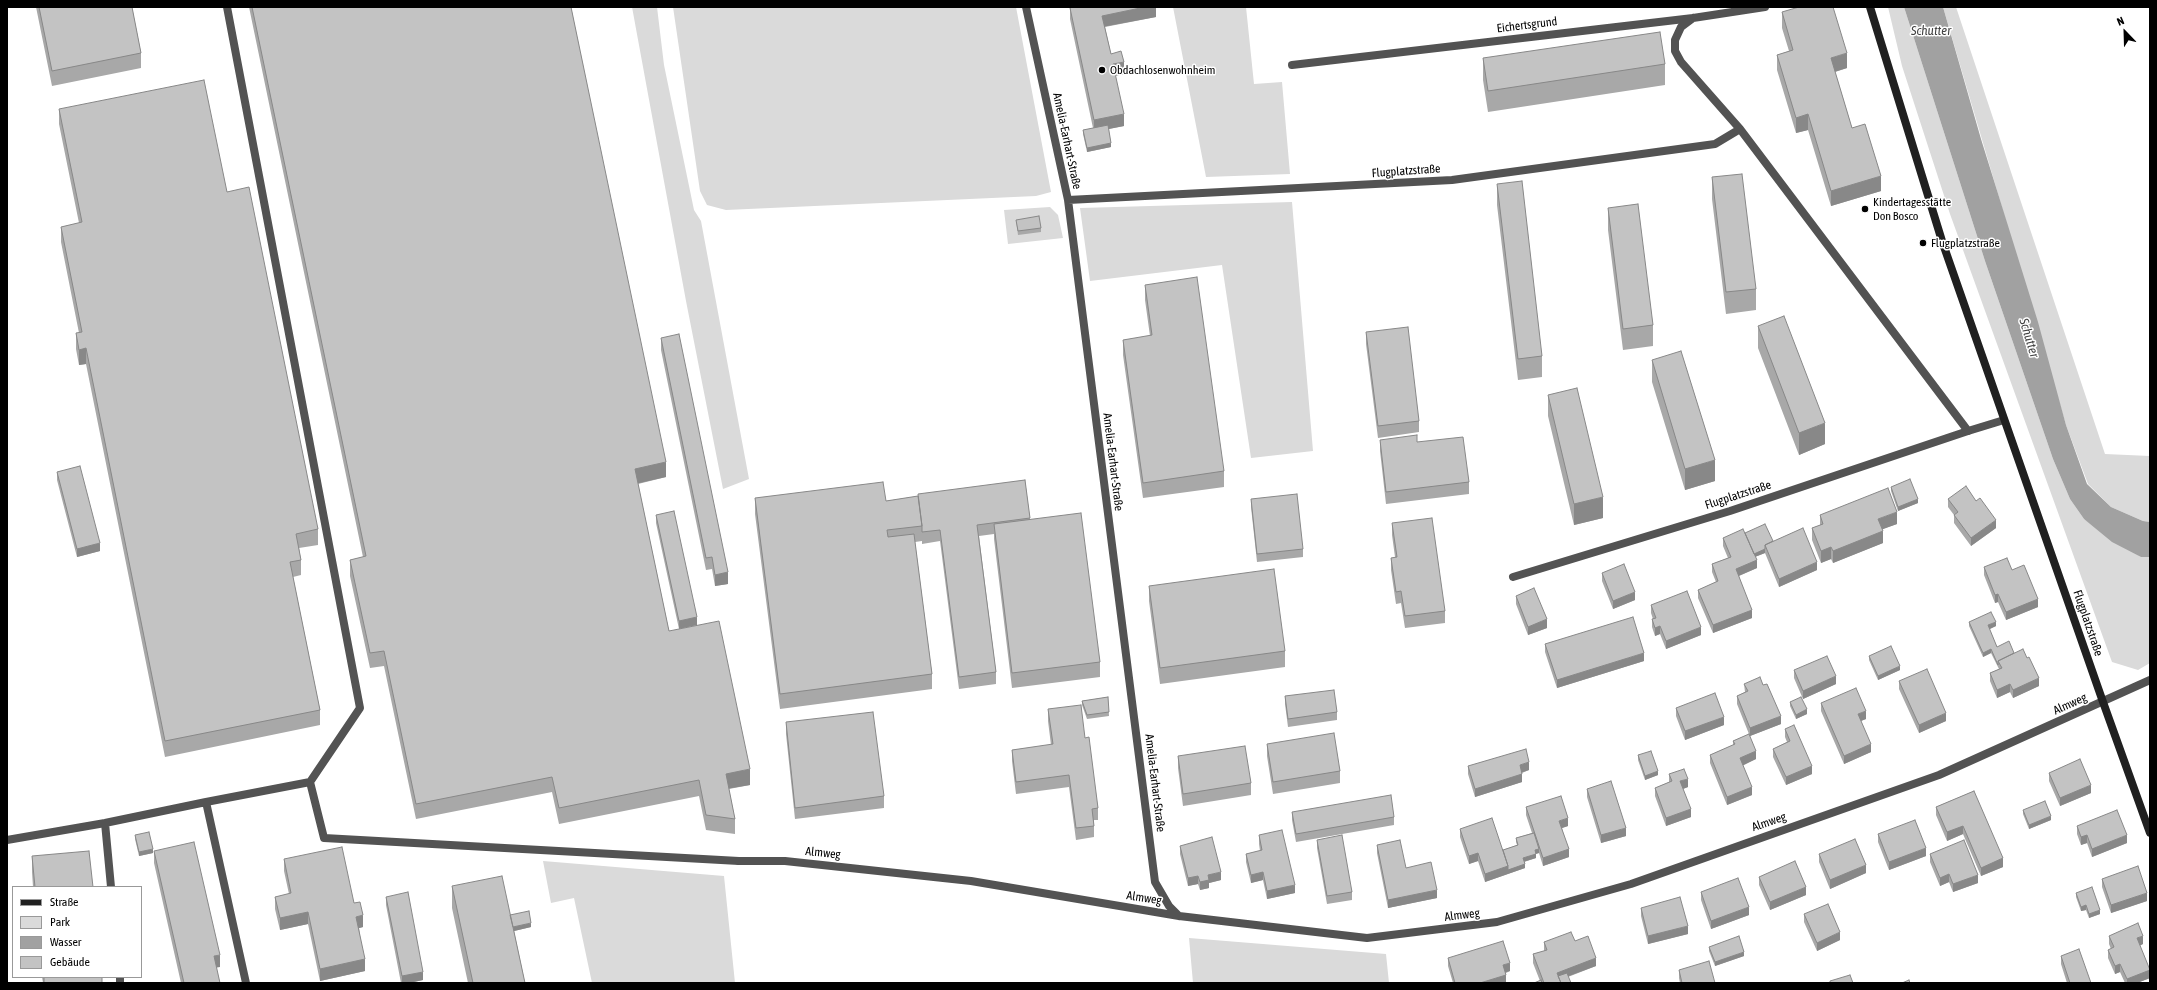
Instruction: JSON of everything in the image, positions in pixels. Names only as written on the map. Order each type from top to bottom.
[{"type":"street","points":[[7,840],[105,823],[310,782],[360,708],[227,7]]},
{"type":"street","name":"Amelia-Earhart-Straße","points":[[1026,7],[1068,200],[1155,882],[1169,906],[1179,916]]},
{"type":"street","name":"Eichertsgrund","points":[[1292,65],[1692,18],[1765,7]]},
{"type":"street","name":"Flugplatzstraße","points":[[1870,7],[1935,218],[2102,702],[2150,833]]},
{"type":"street","points":[[1692,18],[1681,27],[1675,40],[1675,51],[1681,62],[1740,130],[1968,431]]},
{"type":"street","name":"Flugplatzstraße","points":[[1068,200],[1452,180],[1715,144],[1740,130]]},
{"type":"street","name":"Flugplatzstraße","points":[[1513,577],[1730,511],[2004,420]]},
{"type":"street","name":"Almweg","points":[[310,782],[324,838],[739,861],[785,861],[971,882],[1179,916],[1367,938],[1497,922],[1631,884],[1939,775],[2150,680]]},
{"type":"street","points":[[206,802],[246,983]]},
{"type":"street","points":[[105,823],[111,886]]},
{"type":"green space","points":[[632,7],[657,7],[664,65],[694,210],[701,221],[749,479],[723,489],[686,301]]},
{"type":"green space","points":[[673,7],[1016,7],[1051,192],[1036,196],[726,210],[707,205],[700,191]]},
{"type":"green space","points":[[1173,7],[1246,7],[1254,84],[1282,82],[1290,174],[1206,177]]},
{"type":"green space","points":[[1888,7],[1904,7],[1985,261],[2053,459],[2070,499],[2084,519],[2141,557],[2150,557],[2150,663],[2138,670],[2112,662],[1950,214],[1902,66]]},
{"type":"green space","points":[[1943,7],[1956,7],[2105,454],[2150,456],[2150,522],[2143,521],[2111,507],[2088,484],[2066,425]]},
{"type":"green space","points":[[1292,202],[1313,451],[1251,458],[1222,265],[1090,281],[1080,208]]},
{"type":"green space","points":[[1050,207],[1058,215],[1063,238],[1008,244],[1004,210]]},
{"type":"green space","points":[[543,861],[724,876],[735,983],[592,983],[574,898],[551,903]]},
{"type":"green space","points":[[1189,938],[1386,954],[1389,983],[1193,983]]},
{"type":"water","name":"Schutter","points":[[1904,7],[1943,7],[1981,139],[2038,322],[2066,425],[2087,484],[2111,507],[2143,521],[2150,522],[2150,557],[2141,557],[2112,542],[2084,519],[2070,499],[2053,459],[1985,261]]},
{"type":"building","points":[[39,7],[132,7],[141,53],[52,71]]},
{"type":"building","points":[[252,7],[571,7],[666,462],[635,469],[669,631],[719,621],[750,769],[726,774],[735,819],[706,815],[699,780],[559,808],[552,777],[416,804],[384,651],[370,653],[350,560],[366,556]]},
{"type":"building","name":"Obdachlosenwohnheim","points":[[1145,7],[1102,16],[1111,54],[1121,51],[1124,62],[1113,64],[1124,114],[1094,120],[1070,8]]},
{"type":"building","points":[[1799,7],[1833,7],[1847,53],[1831,58],[1852,128],[1865,124],[1881,176],[1831,191],[1808,114],[1796,118],[1777,55],[1793,50],[1782,12]]},
{"type":"building","points":[[1660,32],[1665,64],[1488,91],[1483,58]]},
{"type":"building","points":[[204,80],[227,192],[249,187],[318,529],[296,534],[301,560],[290,562],[320,710],[165,741],[86,348],[79,350],[76,333],[82,332],[61,227],[82,222],[59,109]]},
{"type":"building","points":[[1108,125],[1111,143],[1087,148],[1083,130]]},
{"type":"building","points":[[1742,174],[1756,289],[1726,292],[1712,177]]},
{"type":"building","points":[[1522,181],[1542,356],[1518,359],[1497,184]]},
{"type":"building","points":[[1638,204],[1653,325],[1623,329],[1608,208]]},
{"type":"building","points":[[1039,216],[1041,228],[1018,231],[1016,220]]},
{"type":"building","points":[[1197,277],[1224,471],[1143,483],[1123,340],[1152,335],[1145,285]]},
{"type":"building","points":[[1784,316],[1825,423],[1799,433],[1758,326]]},
{"type":"building","points":[[1408,327],[1419,421],[1378,426],[1366,332]]},
{"type":"building","points":[[679,334],[728,572],[715,575],[712,557],[706,558],[661,338]]},
{"type":"building","points":[[1681,351],[1715,460],[1685,469],[1652,360]]},
{"type":"building","points":[[1577,388],[1603,497],[1574,504],[1548,395]]},
{"type":"building","points":[[1417,435],[1417,442],[1463,437],[1469,482],[1386,492],[1380,440]]},
{"type":"building","points":[[80,466],[100,543],[77,549],[57,472]]},
{"type":"building","points":[[1910,479],[1918,499],[1898,507],[1891,487]]},
{"type":"building","points":[[1025,480],[1030,518],[977,525],[996,672],[959,677],[940,530],[922,532],[918,494]]},
{"type":"building","points":[[883,482],[886,501],[918,496],[922,526],[887,530],[888,537],[914,534],[932,674],[780,694],[755,498]]},
{"type":"building","points":[[1966,486],[1976,501],[1980,498],[1996,520],[1971,538],[1954,515],[1958,512],[1948,499]]},
{"type":"building","points":[[1888,488],[1897,512],[1878,519],[1883,531],[1833,551],[1831,547],[1821,551],[1812,528],[1823,524],[1820,515]]},
{"type":"building","points":[[1297,494],[1303,549],[1257,554],[1251,499]]},
{"type":"building","points":[[674,511],[697,617],[679,621],[656,515]]},
{"type":"building","points":[[1081,513],[1100,662],[1012,673],[994,524]]},
{"type":"building","points":[[1432,518],[1445,611],[1405,616],[1401,591],[1396,592],[1391,558],[1397,557],[1392,523]]},
{"type":"building","points":[[1765,524],[1773,541],[1765,545],[1765,549],[1754,554],[1745,533]]},
{"type":"building","points":[[1803,528],[1817,562],[1779,579],[1765,545]]},
{"type":"building","points":[[1743,529],[1757,560],[1736,569],[1752,610],[1713,625],[1698,590],[1718,581],[1712,564],[1731,557],[1723,538]]},
{"type":"building","points":[[2007,558],[2012,570],[2024,565],[2038,599],[2006,612],[1998,594],[1995,595],[1984,567]]},
{"type":"building","points":[[1624,564],[1635,592],[1613,601],[1602,573]]},
{"type":"building","points":[[1274,569],[1285,651],[1160,668],[1149,586]]},
{"type":"building","points":[[1534,588],[1547,619],[1528,627],[1516,596]]},
{"type":"building","points":[[1687,591],[1701,627],[1666,641],[1660,626],[1655,628],[1652,619],[1656,618],[1651,605]]},
{"type":"building","points":[[1991,612],[1996,622],[1988,625],[1997,647],[2009,641],[2014,653],[1998,661],[1998,665],[1991,649],[1983,653],[1969,622]]},
{"type":"building","points":[[1633,617],[1644,653],[1557,680],[1545,644]]},
{"type":"building","points":[[1891,646],[1900,666],[1878,676],[1869,656]]},
{"type":"building","points":[[2023,649],[2027,658],[2029,657],[2039,678],[2013,690],[2010,684],[1997,690],[1990,673],[2002,668],[1998,661]]},
{"type":"building","points":[[1827,656],[1836,676],[1803,691],[1794,670]]},
{"type":"building","points":[[1927,669],[1946,713],[1919,725],[1899,681]]},
{"type":"building","points":[[1760,677],[1763,685],[1767,684],[1781,716],[1750,728],[1737,696],[1748,691],[1744,684]]},
{"type":"building","points":[[1856,688],[1866,711],[1858,714],[1871,744],[1844,756],[1821,703]]},
{"type":"building","points":[[1334,690],[1337,712],[1288,719],[1285,696]]},
{"type":"building","points":[[1715,693],[1724,717],[1685,731],[1676,708]]},
{"type":"building","points":[[1108,697],[1109,712],[1087,715],[1082,701]]},
{"type":"building","points":[[1801,697],[1807,709],[1796,715],[1790,702]]},
{"type":"building","points":[[1081,705],[1085,738],[1089,737],[1098,808],[1092,809],[1094,826],[1076,828],[1069,775],[1016,782],[1012,750],[1053,744],[1048,709]]},
{"type":"building","points":[[873,712],[884,796],[795,808],[786,722]]},
{"type":"building","points":[[1794,725],[1812,766],[1786,777],[1773,749],[1790,741],[1785,729]]},
{"type":"building","points":[[1334,733],[1340,771],[1273,782],[1267,744]]},
{"type":"building","points":[[1749,734],[1756,751],[1740,758],[1752,787],[1727,797],[1710,755],[1735,744],[1733,741]]},
{"type":"building","points":[[1245,746],[1251,783],[1183,794],[1178,756]]},
{"type":"building","points":[[1526,749],[1529,762],[1520,765],[1522,774],[1475,789],[1468,766]]},
{"type":"building","points":[[1651,751],[1658,771],[1645,776],[1638,755]]},
{"type":"building","points":[[2080,759],[2091,785],[2060,798],[2049,773]]},
{"type":"building","points":[[1684,769],[1688,779],[1680,781],[1691,809],[1666,818],[1655,788],[1672,781],[1669,774]]},
{"type":"building","points":[[1611,781],[1626,828],[1601,835],[1587,789]]},
{"type":"building","points":[[1974,791],[2003,858],[1981,868],[1963,826],[1947,832],[1936,807]]},
{"type":"building","points":[[1391,795],[1394,817],[1296,834],[1292,812]]},
{"type":"building","points":[[1561,796],[1568,818],[1559,821],[1569,849],[1543,858],[1526,807]]},
{"type":"building","points":[[2045,801],[2051,816],[2029,825],[2023,810]]},
{"type":"building","points":[[2117,810],[2127,835],[2092,849],[2087,835],[2081,837],[2077,826]]},
{"type":"building","points":[[1492,818],[1508,866],[1485,874],[1478,853],[1469,856],[1460,829]]},
{"type":"building","points":[[1915,820],[1926,848],[1889,862],[1878,834]]},
{"type":"building","points":[[1282,830],[1295,885],[1267,891],[1263,872],[1251,875],[1246,854],[1262,850],[1259,835]]},
{"type":"building","points":[[149,832],[153,849],[139,852],[135,835]]},
{"type":"building","points":[[1534,833],[1539,849],[1535,850],[1536,854],[1523,858],[1525,864],[1508,870],[1503,850],[1518,845],[1516,838]]},
{"type":"building","points":[[1342,835],[1352,892],[1327,896],[1317,840]]},
{"type":"building","points":[[1212,837],[1221,872],[1208,875],[1209,880],[1200,882],[1198,876],[1188,878],[1180,846]]},
{"type":"building","points":[[1855,839],[1866,865],[1830,880],[1819,854]]},
{"type":"building","points":[[1400,840],[1406,868],[1431,862],[1437,890],[1388,900],[1377,845]]},
{"type":"building","points":[[1964,840],[1978,875],[1953,884],[1949,874],[1940,878],[1930,854]]},
{"type":"building","points":[[194,842],[220,955],[214,956],[220,983],[184,983],[154,851]]},
{"type":"building","points":[[342,847],[354,903],[360,902],[363,915],[356,917],[365,959],[320,969],[308,912],[280,918],[275,897],[291,893],[284,859]]},
{"type":"building","points":[[89,851],[93,886],[35,886],[32,856]]},
{"type":"building","points":[[1795,861],[1806,887],[1770,902],[1759,877]]},
{"type":"building","points":[[2138,866],[2147,893],[2111,905],[2102,879]]},
{"type":"building","points":[[502,876],[525,983],[473,983],[452,886]]},
{"type":"building","points":[[1738,878],[1749,907],[1711,921],[1701,892]]},
{"type":"building","points":[[2092,887],[2100,910],[2089,914],[2086,905],[2081,907],[2076,893]]},
{"type":"building","points":[[408,892],[423,972],[402,976],[386,897]]},
{"type":"building","points":[[1680,897],[1688,926],[1648,936],[1641,908]]},
{"type":"building","points":[[1828,904],[1840,932],[1817,943],[1804,914]]},
{"type":"building","points":[[529,911],[531,923],[513,927],[510,915]]},
{"type":"building","points":[[2138,923],[2143,936],[2137,938],[2150,970],[2127,979],[2120,964],[2115,966],[2108,950],[2114,947],[2109,936]]},
{"type":"building","points":[[1571,932],[1575,941],[1588,936],[1596,958],[1557,973],[1561,983],[1544,983],[1533,954],[1547,950],[1544,942]]},
{"type":"building","points":[[1739,936],[1744,952],[1715,962],[1709,947]]},
{"type":"building","points":[[1503,941],[1510,963],[1503,965],[1506,975],[1480,983],[1455,983],[1448,958]]},
{"type":"building","points":[[2079,949],[2091,983],[2070,983],[2061,956]]},
{"type":"building","points":[[1709,961],[1715,983],[1682,983],[1679,970]]},
{"type":"building","points":[[1567,973],[1571,983],[1561,983],[1558,976]]},
{"type":"building","points":[[1850,975],[1853,983],[1830,983],[1830,981]]},
{"type":"building","points":[[44,978],[102,978],[102,983],[44,983]]},
{"type":"building","points":[[1541,980],[1542,983],[1534,983]]},
{"type":"building","points":[[1909,980],[1910,983],[1902,983]]},
{"type":"place","name":"Obdachlosenwohnheim","points":[[1102,70]]},
{"type":"place","name":"Kindertagesstätte Don Bosco","points":[[1865,209]]},
{"type":"place","name":"Flugplatzstraße","points":[[1923,243]]}]
